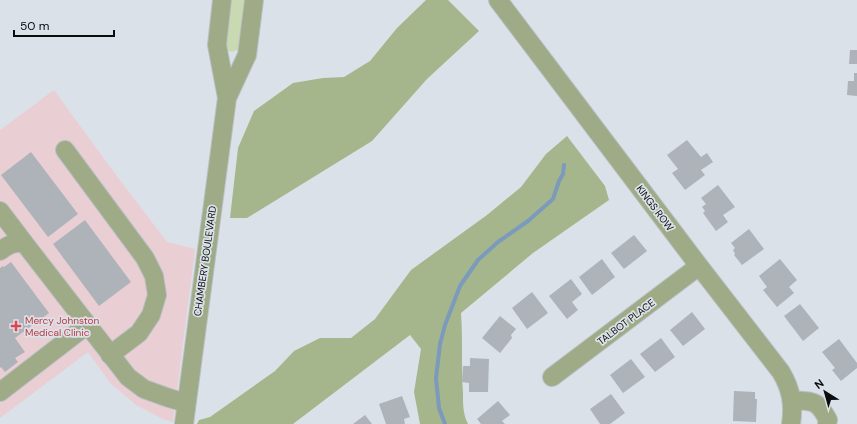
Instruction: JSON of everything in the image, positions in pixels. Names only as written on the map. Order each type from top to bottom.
[{"type":"street","name":"CHAMBERY BOULEVARD","points":[[222,0],[217,45],[227,98]]},
{"type":"street","name":"CHAMBERY BOULEVARD","points":[[184,424],[227,98],[247,55],[254,0]]},
{"type":"street","name":"KINGS ROW","points":[[498,0],[780,372],[788,384],[792,400],[793,412],[791,424]]},
{"type":"street","points":[[65,150],[145,258],[154,276],[157,295],[152,314],[139,333],[110,355]]},
{"type":"street","points":[[0,211],[128,377],[144,388],[169,398],[186,402]]},
{"type":"street","points":[[0,250],[10,243],[20,242],[25,244]]},
{"type":"street","name":"TALBOT PLACE","points":[[552,377],[699,266]]},
{"type":"street","points":[[0,392],[87,325]]},
{"type":"street","points":[[792,400],[814,402],[821,407],[828,420],[827,424]]},
{"type":"shaded area","points":[[54,90],[167,242],[195,249],[173,422],[163,419],[136,405],[111,384],[88,352],[0,418],[0,130]]},
{"type":"green space","points":[[228,0],[247,0],[240,48],[233,52],[225,49]]},
{"type":"green space","points":[[426,0],[448,0],[479,31],[427,79],[372,141],[247,218],[230,218],[238,148],[254,111],[293,83],[323,78],[344,77],[370,61],[397,28]]},
{"type":"green space","points":[[567,136],[605,186],[609,200],[533,253],[461,313],[463,406],[468,424],[420,424],[414,392],[421,349],[410,335],[293,424],[197,424],[199,420],[210,417],[275,371],[294,351],[320,338],[351,338],[375,319],[411,270],[487,215],[521,187],[546,154]]},
{"type":"building","points":[[850,50],[857,50],[857,64],[849,64]]},
{"type":"building","points":[[854,73],[857,73],[857,96],[847,95],[848,81],[854,81]]},
{"type":"building","points":[[687,140],[701,157],[707,153],[713,162],[701,170],[705,175],[685,190],[672,173],[678,169],[667,155]]},
{"type":"building","points":[[31,152],[78,214],[48,237],[1,175]]},
{"type":"building","points":[[718,185],[735,207],[723,215],[728,222],[716,231],[703,213],[705,211],[702,207],[706,204],[701,198]]},
{"type":"building","points":[[85,220],[131,282],[99,306],[53,244]]},
{"type":"building","points":[[749,229],[764,249],[742,265],[734,255],[733,250],[735,248],[731,243]]},
{"type":"building","points":[[634,235],[647,251],[624,269],[611,253]]},
{"type":"building","points":[[602,259],[615,277],[592,295],[579,277]]},
{"type":"building","points":[[780,259],[797,280],[789,287],[794,293],[777,307],[763,290],[767,287],[759,276]]},
{"type":"building","name":"Mercy Johnston Medical Clinic","points":[[11,262],[49,313],[15,338],[25,352],[15,358],[18,362],[5,372],[1,367],[0,368],[0,268]]},
{"type":"building","points":[[571,279],[582,294],[572,302],[578,310],[567,319],[549,296]]},
{"type":"building","points":[[532,292],[548,313],[527,329],[512,308]]},
{"type":"building","points":[[800,304],[819,328],[803,341],[784,316]]},
{"type":"building","points":[[692,312],[705,329],[683,346],[670,330]]},
{"type":"building","points":[[500,316],[516,329],[511,335],[512,338],[500,353],[482,338]]},
{"type":"building","points":[[661,338],[675,357],[655,372],[640,354]]},
{"type":"building","points":[[839,339],[857,363],[857,368],[841,381],[832,370],[835,368],[822,352]]},
{"type":"building","points":[[470,358],[489,359],[488,392],[469,392],[469,383],[462,382],[463,366],[470,366]]},
{"type":"building","points":[[631,359],[645,377],[623,393],[610,375]]},
{"type":"building","points":[[734,391],[755,392],[755,399],[757,399],[756,422],[733,421]]},
{"type":"building","points":[[611,394],[625,413],[610,424],[600,424],[590,409]]},
{"type":"building","points":[[402,396],[410,417],[404,419],[405,424],[386,424],[379,404]]},
{"type":"building","points":[[498,401],[510,415],[502,421],[505,424],[481,424],[477,419]]},
{"type":"building","points":[[365,415],[372,424],[353,424]]},
{"type":"waterway","points":[[445,424],[439,408],[436,378],[440,344],[445,325],[460,286],[478,260],[498,242],[528,221],[553,199],[563,174],[564,165]]},
{"type":"place","name":"Mercy Johnston Medical Clinic","points":[[16,326]]}]
